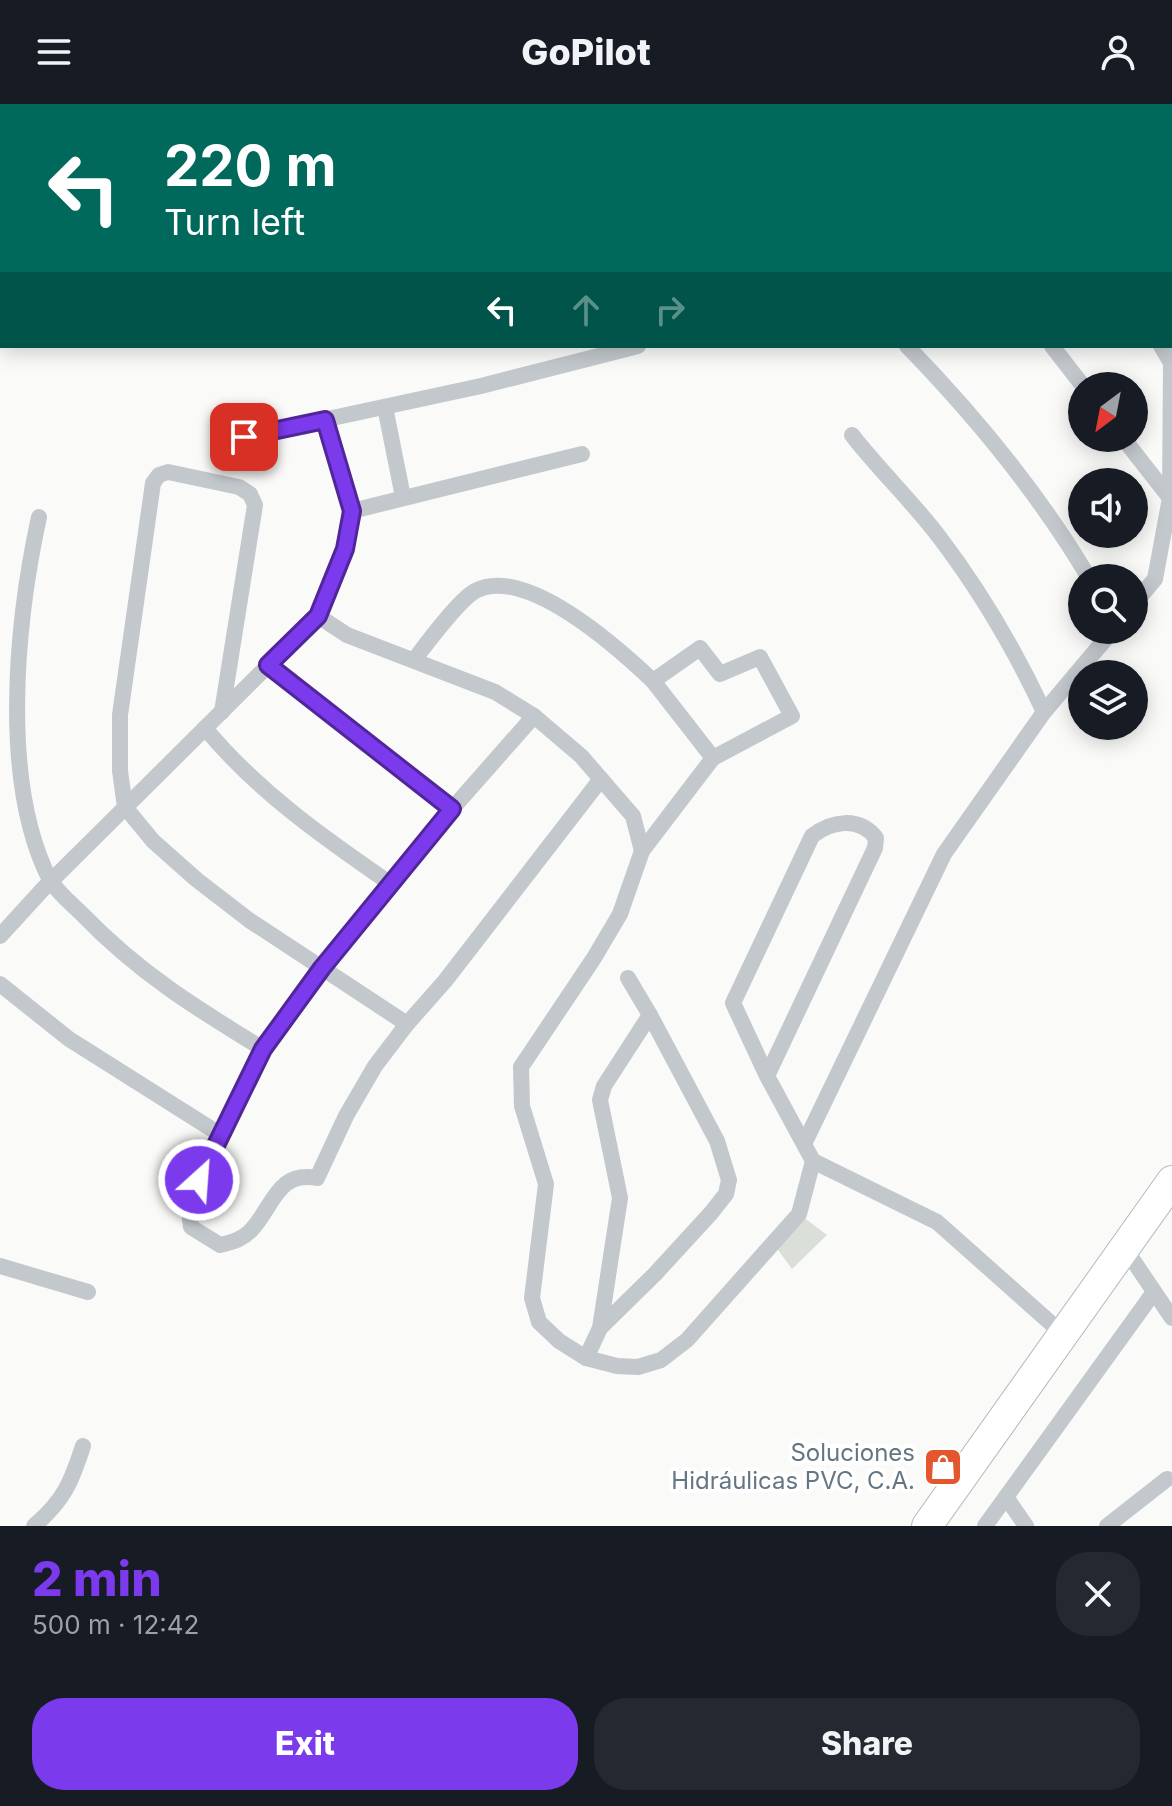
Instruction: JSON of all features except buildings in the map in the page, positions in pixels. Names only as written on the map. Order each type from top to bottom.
[{"type":"highway","points":[[931,1524],[1172,1181]]},
{"type":"street","points":[[244,437],[481,386],[630,348]]},
{"type":"street","points":[[909,348],[954,394],[1014,467],[1081,564]]},
{"type":"street","points":[[1054,348],[1072,372]]},
{"type":"street","points":[[1148,587],[1155,579],[1170,498],[1171,363],[1162,348]]},
{"type":"street","points":[[385,407],[403,497]]},
{"type":"street","points":[[0,936],[318,616],[345,549],[352,511],[325,420]]},
{"type":"street","points":[[852,435],[938,535],[977,589],[1017,656],[1044,712]]},
{"type":"street","points":[[1134,452],[1170,498]]},
{"type":"street","points":[[352,511],[582,454]]},
{"type":"street","points":[[222,712],[255,505],[250,494],[239,487],[168,472],[159,475],[153,483],[120,715],[120,771],[125,807],[153,841],[197,880],[249,920],[407,1024]]},
{"type":"street","points":[[39,517],[29,562],[17,654],[13,754],[25,825],[51,882],[123,955],[184,1000],[263,1049]]},
{"type":"street","points":[[414,660],[447,619],[475,591],[501,585],[520,589],[579,618],[619,649],[653,681],[713,758]]},
{"type":"street","points":[[318,616],[347,635],[495,692],[534,716],[581,756],[633,816],[642,851]]},
{"type":"street","points":[[805,1142],[944,854],[1044,712],[1101,644]]},
{"type":"street","points":[[653,681],[700,648],[720,674],[760,657],[792,716],[713,758],[642,851],[620,914],[521,1067],[522,1106],[546,1184],[532,1298],[539,1322],[559,1341],[586,1358],[617,1366],[638,1367],[661,1360],[687,1340],[799,1214],[813,1161],[767,1076],[733,1003],[812,836],[828,826],[842,823],[863,826],[876,838],[875,848],[767,1076]]},
{"type":"street","points":[[268,665],[452,809]]},
{"type":"street","points":[[534,716],[452,809],[322,968],[263,1049],[188,1203],[191,1227],[220,1245],[240,1240],[252,1230],[288,1180],[303,1176],[317,1178],[346,1116],[375,1066],[445,981],[601,779]]},
{"type":"street","points":[[205,728],[228,757],[280,803],[391,884]]},
{"type":"street","points":[[600,1328],[711,1213],[726,1194],[729,1180],[717,1141],[628,978]]},
{"type":"street","points":[[0,984],[69,1039],[221,1135]]},
{"type":"street","points":[[586,1358],[600,1328],[620,1198],[600,1100],[604,1086],[650,1015]]},
{"type":"street","points":[[813,1161],[937,1222],[1063,1334]]},
{"type":"street","points":[[1124,1247],[1172,1318]]},
{"type":"street","points":[[0,1266],[88,1292]]},
{"type":"street","points":[[985,1526],[1154,1292]]},
{"type":"street","points":[[34,1526],[70,1486],[83,1446]]},
{"type":"street","points":[[1107,1526],[1167,1479]]},
{"type":"street","points":[[1006,1497],[1026,1526]]},
{"type":"shaded area","points":[[799,1214],[827,1235],[792,1269],[773,1243]]},
{"type":"place","name":"Soluciones Hidráulicas PVC, C.A.","points":[[943,1467]]},
{"type":"route","points":[[199,1180],[263,1049],[322,968],[452,809],[268,665],[318,616],[345,549],[352,511],[325,420],[244,437]]}]
